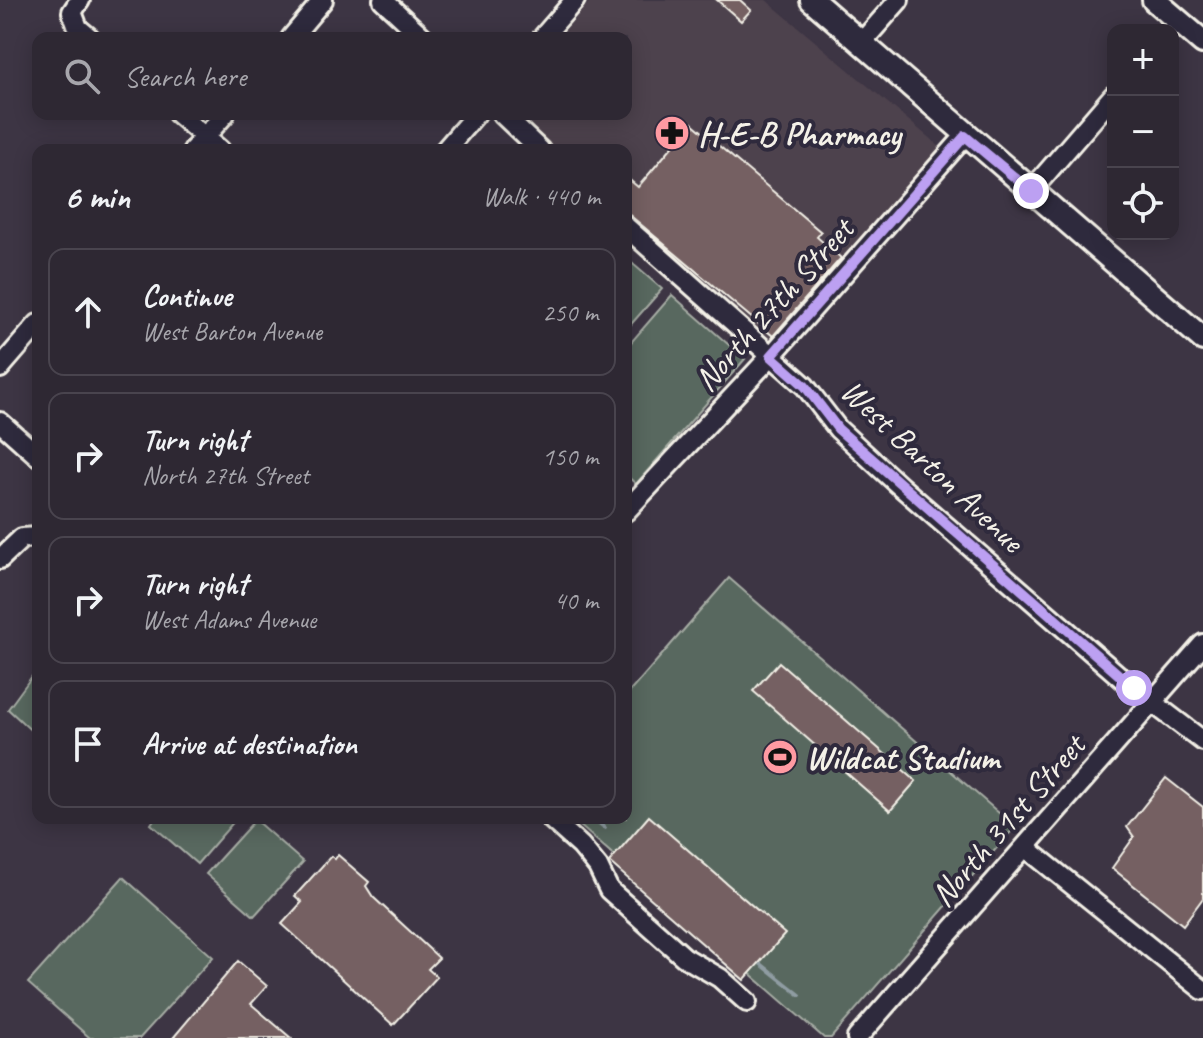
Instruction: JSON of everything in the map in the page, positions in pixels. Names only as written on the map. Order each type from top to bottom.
[{"type":"main road","points":[[812,0],[965,136],[1203,339]]},
{"type":"main road","points":[[1154,0],[1172,24]]},
{"type":"main road","points":[[1179,29],[1203,42]]},
{"type":"street","points":[[296,32],[323,0]]},
{"type":"street","points":[[383,0],[418,32]]},
{"type":"street","points":[[547,32],[575,0]]},
{"type":"street","points":[[861,43],[899,0]]},
{"type":"street","points":[[76,6],[78,28],[83,32]]},
{"type":"street","points":[[1031,191],[1107,103]]},
{"type":"street","points":[[182,120],[199,143],[220,120]]},
{"type":"street","points":[[450,144],[471,120]]},
{"type":"street","points":[[508,120],[534,144]]},
{"type":"street","name":"North 27th Street","points":[[632,505],[771,356],[965,136]]},
{"type":"street","name":"West Barton Avenue","points":[[632,232],[805,386],[838,429],[900,486],[1132,687],[1203,741]]},
{"type":"street","points":[[0,368],[32,331]]},
{"type":"street","points":[[0,422],[32,451]]},
{"type":"street","points":[[0,559],[22,538],[32,537]]},
{"type":"street","name":"North 31st Street","points":[[857,1038],[1203,644]]},
{"type":"street","points":[[557,824],[598,867],[609,890],[684,957],[720,978],[747,1002]]},
{"type":"street","points":[[1025,847],[1203,990]]},
{"type":"shaded area","points":[[591,0],[766,0],[940,147],[772,345],[632,226],[632,144],[543,144],[515,120],[632,120],[632,32],[564,32]]},
{"type":"green space","points":[[632,263],[662,289],[632,323]]},
{"type":"green space","points":[[672,295],[745,359],[636,484],[632,480],[632,341]]},
{"type":"green space","name":"Wildcat Stadium","points":[[729,578],[1015,827],[831,1038],[824,1038],[578,824],[632,824],[632,689]]},
{"type":"green space","points":[[32,676],[32,731],[8,709]]},
{"type":"green space","points":[[151,824],[232,824],[197,864]]},
{"type":"green space","points":[[251,824],[260,824],[303,862],[254,916],[206,874]]},
{"type":"green space","points":[[123,877],[213,957],[140,1038],[90,1038],[28,983]]},
{"type":"building","points":[[717,0],[740,0],[751,10],[741,21]]},
{"type":"building","points":[[692,123],[821,232],[817,237],[841,258],[773,336],[632,217],[632,182],[638,187]]},
{"type":"building","points":[[779,662],[916,781],[890,811],[753,691]]},
{"type":"building","points":[[1166,778],[1203,807],[1203,898],[1183,925],[1112,868],[1134,837],[1127,827]]},
{"type":"building","points":[[649,816],[785,934],[744,980],[609,862]]},
{"type":"building","points":[[338,855],[369,882],[366,886],[373,897],[439,958],[428,969],[437,977],[393,1025],[282,924],[302,902],[295,896],[331,856],[335,859]]},
{"type":"building","points":[[238,961],[267,986],[251,1004],[291,1038],[173,1038]]},
{"type":"waterway","points":[[600,824],[605,828]]},
{"type":"waterway","points":[[761,964],[800,995]]},
{"type":"place","name":"H-E-B Pharmacy","points":[[672,133]]},
{"type":"place","name":"Wildcat Stadium","points":[[780,757]]},
{"type":"route","points":[[1031,191],[965,136],[771,356],[805,386],[838,429],[900,486],[1134,688]]}]
